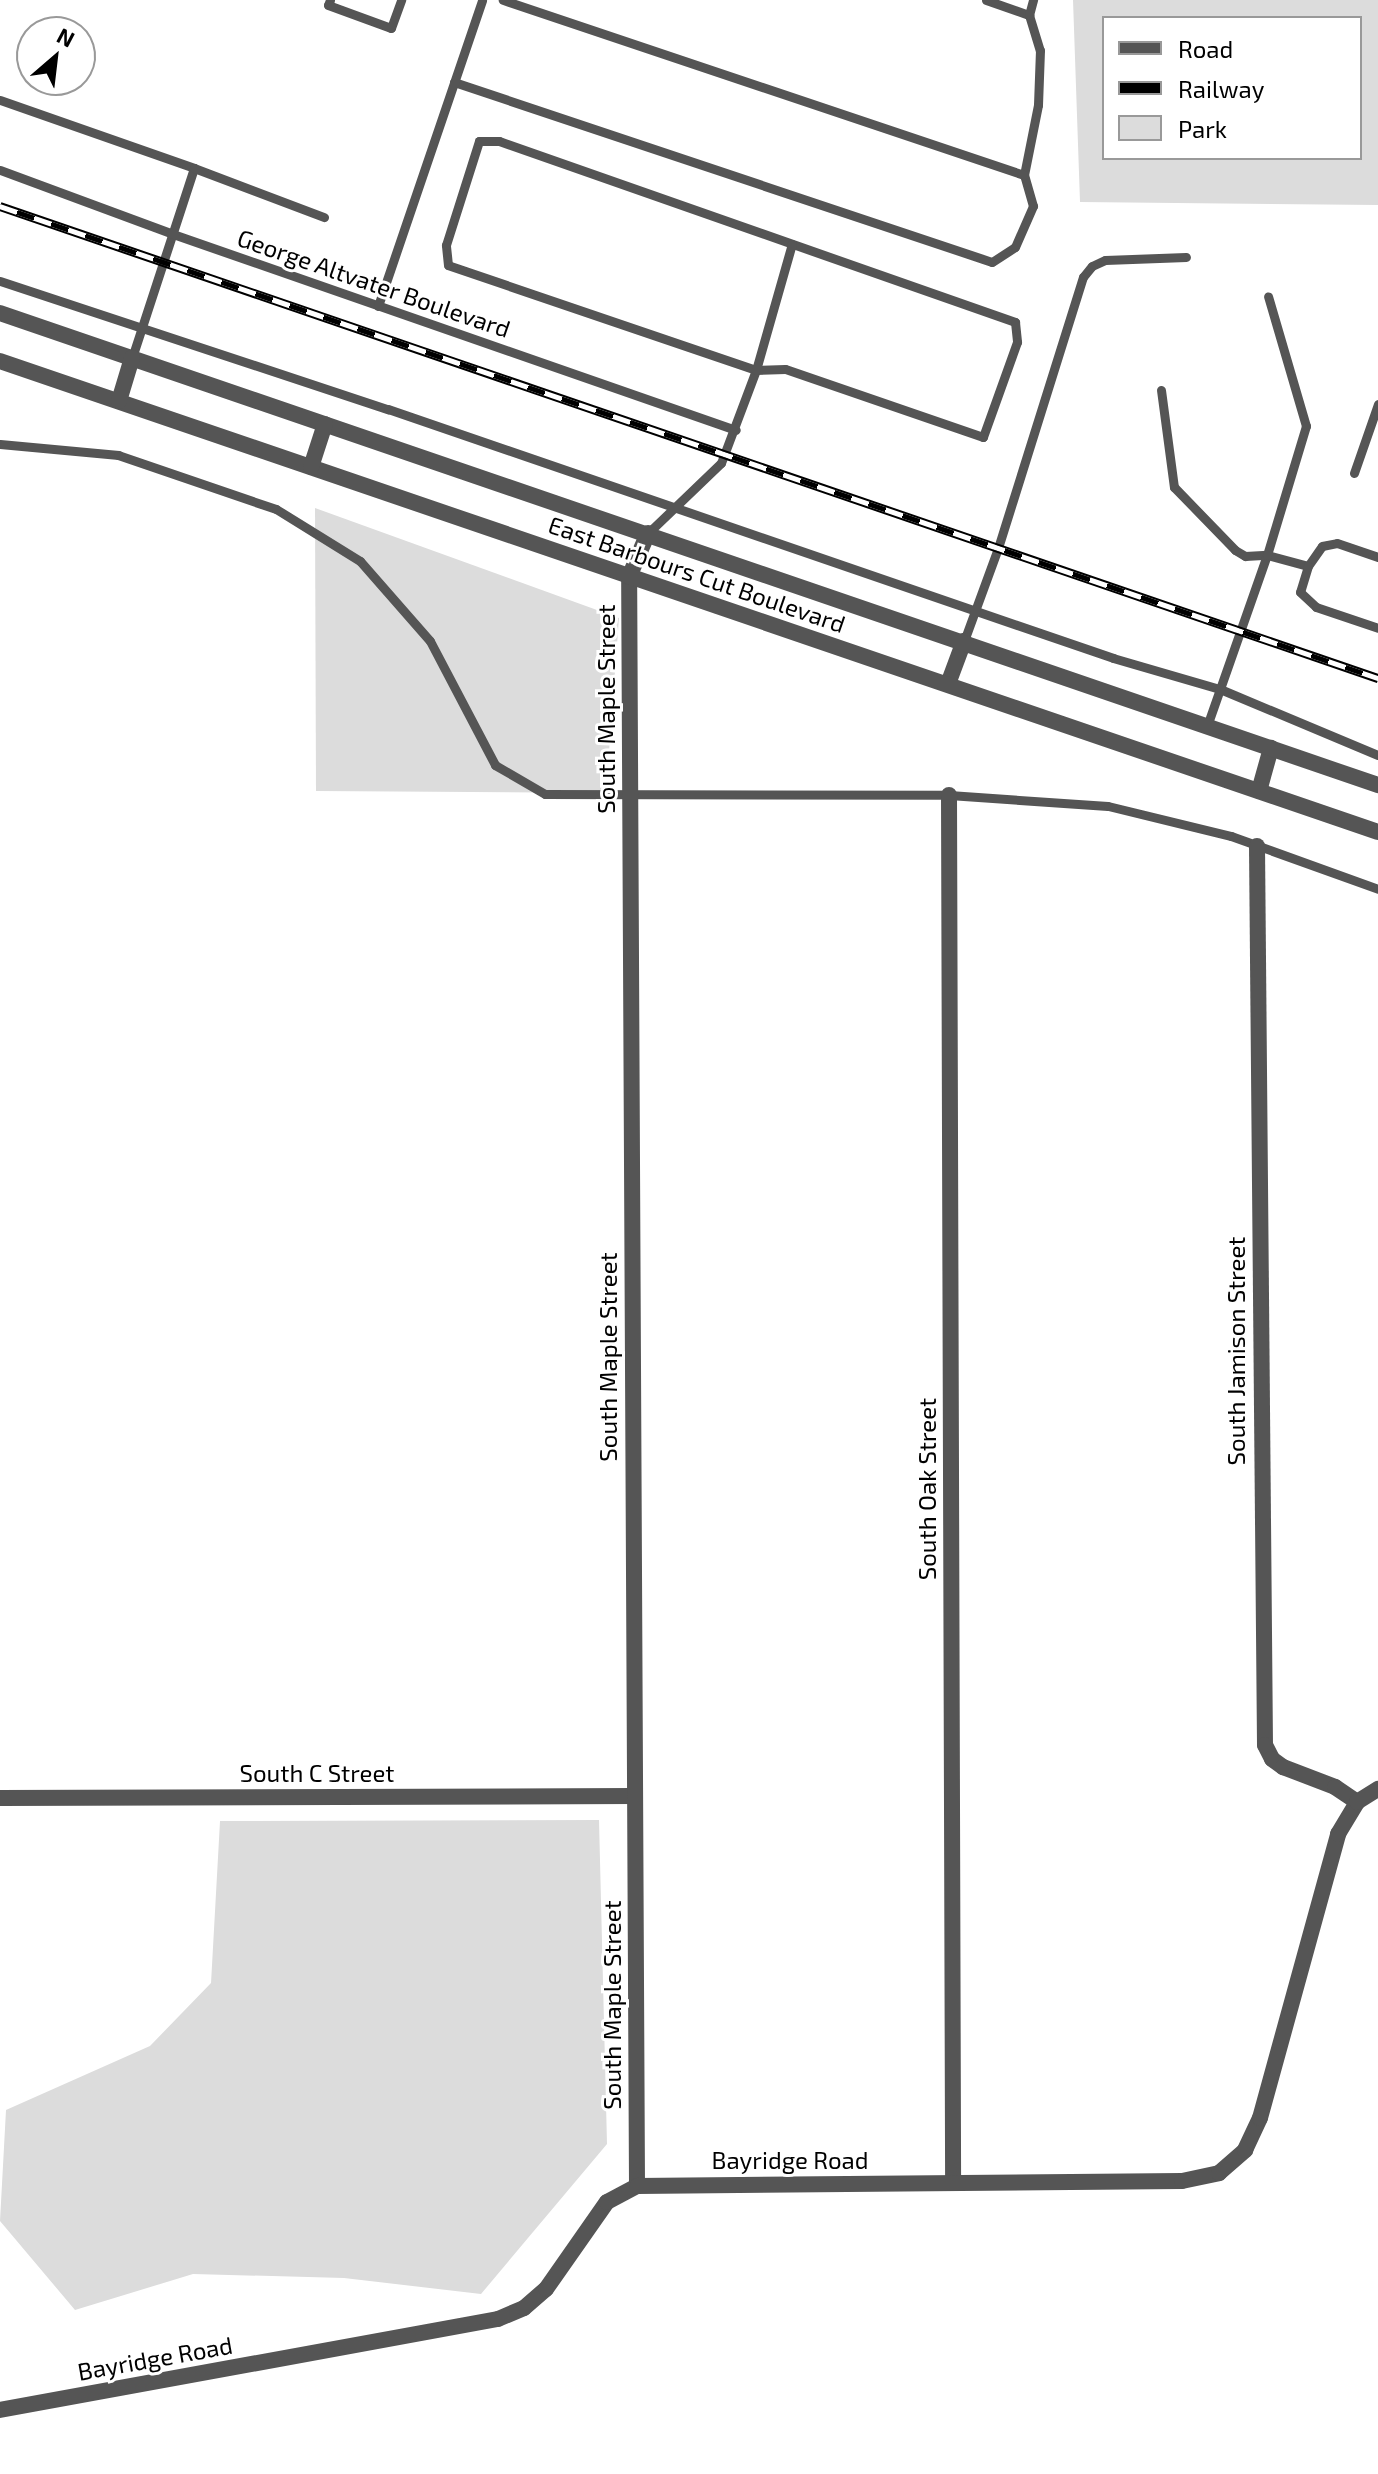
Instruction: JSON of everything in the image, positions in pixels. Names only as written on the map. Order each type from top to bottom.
[{"type":"street","name":"East Barbours Cut Boulevard","points":[[0,313],[1378,785]]},
{"type":"street","points":[[119,401],[132,358]]},
{"type":"street","name":"East Barbours Cut Boulevard","points":[[0,361],[1378,832]]},
{"type":"street","points":[[311,467],[325,424]]},
{"type":"street","name":"South Maple Street","points":[[637,2186],[629,577],[648,533]]},
{"type":"street","points":[[948,684],[964,641]]},
{"type":"street","points":[[1259,791],[1271,748]]},
{"type":"street","name":"South Oak Street","points":[[949,795],[953,2183]]},
{"type":"street","name":"South Jamison Street","points":[[1257,846],[1265,1745],[1272,1759],[1283,1767],[1335,1787],[1357,1802]]},
{"type":"street","name":"Bayridge Road","points":[[0,2410],[498,2319],[524,2308],[546,2289],[607,2202],[637,2186],[1182,2181],[1219,2173],[1237,2159],[1260,2118],[1338,1834],[1357,1802],[1378,1789]]},
{"type":"street","name":"South C Street","points":[[0,1798],[634,1796]]},
{"type":"lane","points":[[330,0],[328,5],[391,28],[401,0]]},
{"type":"lane","points":[[378,306],[482,0]]},
{"type":"lane","points":[[503,0],[1024,175]]},
{"type":"lane","points":[[986,0],[1029,15]]},
{"type":"lane","points":[[454,82],[992,262],[1015,247],[1033,206],[1024,175],[1038,105],[1040,50],[1029,15],[1033,0]]},
{"type":"lane","points":[[0,100],[324,217]]},
{"type":"lane","points":[[479,141],[499,141],[1015,322],[1017,342],[983,437],[785,369],[756,370],[448,265],[446,245],[479,141]]},
{"type":"lane","points":[[132,358],[170,233],[194,168]]},
{"type":"lane","name":"George Altvater Boulevard","points":[[0,170],[170,233],[736,430]]},
{"type":"lane","points":[[648,533],[721,463],[736,430],[756,370],[792,244]]},
{"type":"lane","points":[[964,641],[1083,277],[1092,266],[1105,260],[1186,257]]},
{"type":"lane","points":[[0,281],[141,330],[319,386],[1113,658],[1220,689],[1378,755]]},
{"type":"lane","points":[[1207,726],[1267,555],[1306,426],[1268,296]]},
{"type":"lane","points":[[1161,390],[1174,487],[1235,550],[1245,556],[1267,555],[1308,566]]},
{"type":"lane","points":[[1354,473],[1378,404]]},
{"type":"lane","points":[[0,444],[118,455],[276,509],[360,561],[430,641],[495,765],[545,794],[949,795],[1108,806],[1231,836],[1378,889]]},
{"type":"lane","points":[[1378,557],[1337,543],[1322,546],[1308,566],[1300,592],[1316,607],[1378,628]]},
{"type":"green space","points":[[1073,0],[1378,0],[1378,205],[1080,202]]},
{"type":"green space","points":[[315,508],[619,618],[606,793],[316,791]]},
{"type":"green space","points":[[599,1820],[607,2144],[481,2294],[344,2278],[193,2274],[75,2310],[0,2221],[6,2110],[150,2046],[211,1983],[220,1821]]},
{"type":"railway","points":[[0,206],[1378,678]]}]
